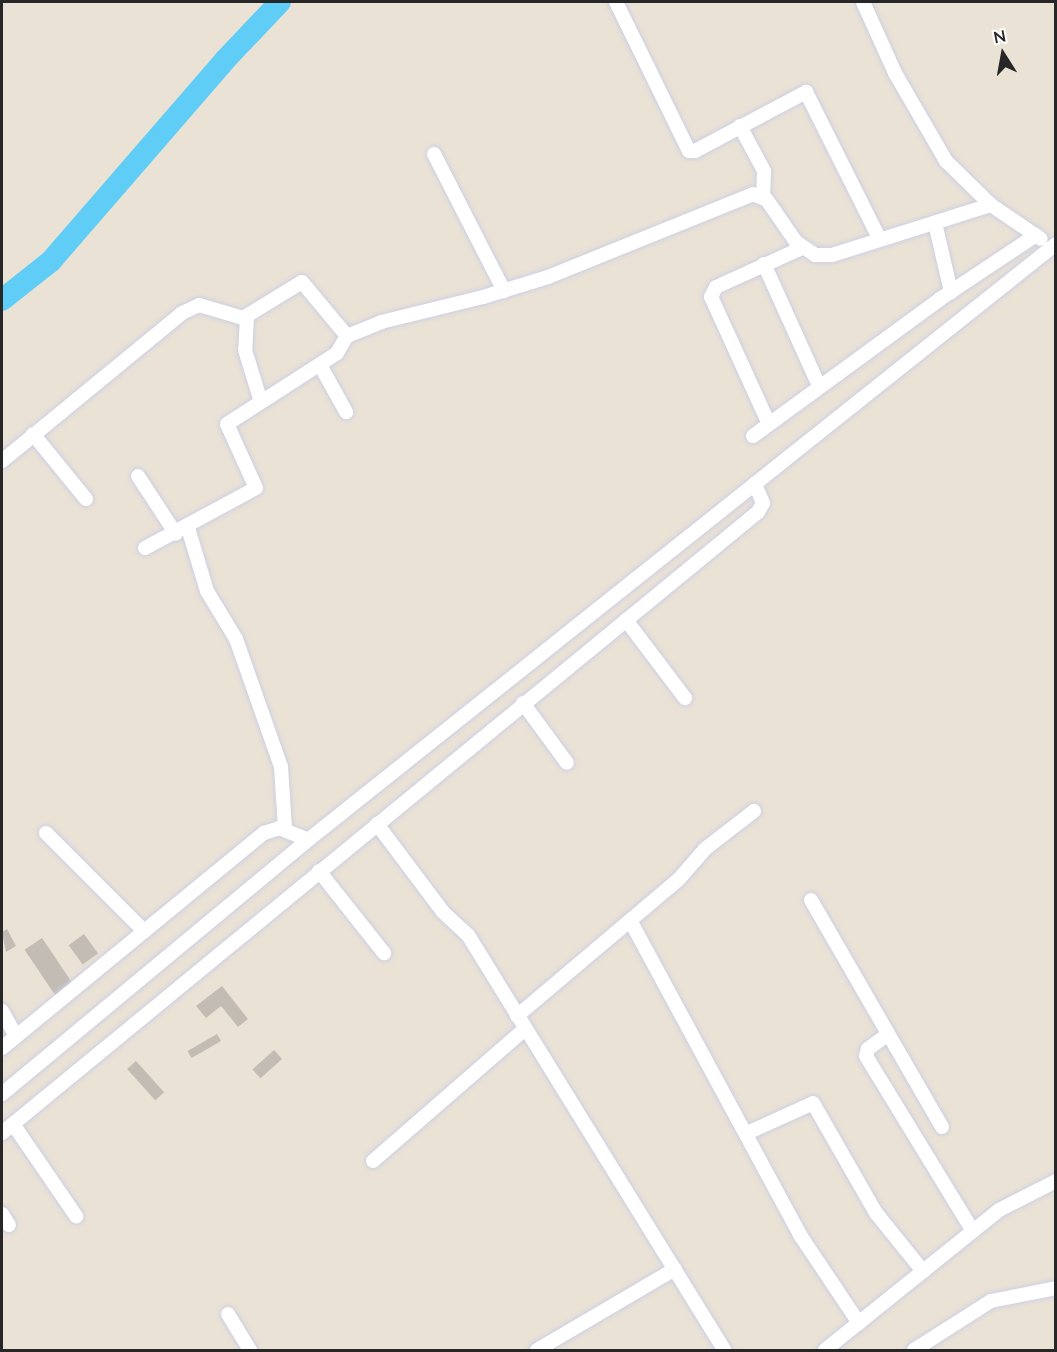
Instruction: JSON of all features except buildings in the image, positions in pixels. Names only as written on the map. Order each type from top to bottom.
[{"type":"street","points":[[616,2],[689,151],[695,151],[799,93],[808,93],[880,240]]},
{"type":"street","points":[[2,1094],[308,840],[1054,246],[991,205],[946,161],[895,73],[863,2]]},
{"type":"street","points":[[740,126],[764,171],[763,196],[802,248],[815,255],[832,255],[991,205]]},
{"type":"street","points":[[434,154],[504,291]]},
{"type":"street","points":[[145,548],[182,531],[256,488],[227,424],[340,350],[347,336],[381,322],[504,291],[746,196],[763,196]]},
{"type":"street","points":[[935,223],[951,292]]},
{"type":"street","points":[[753,436],[951,292],[1036,235]]},
{"type":"street","points":[[769,424],[711,297],[716,287],[802,248]]},
{"type":"street","points":[[764,264],[819,386]]},
{"type":"street","points":[[2,461],[182,314],[206,304],[234,316],[247,317],[302,282],[347,336]]},
{"type":"street","points":[[247,317],[245,350],[261,402]]},
{"type":"street","points":[[320,364],[346,412]]},
{"type":"street","points":[[33,434],[86,499]]},
{"type":"street","points":[[138,476],[182,531],[207,591],[236,639],[281,766],[285,829]]},
{"type":"street","points":[[2,1133],[156,1010],[523,703],[758,512],[763,503],[755,484]]},
{"type":"street","points":[[626,620],[685,698]]},
{"type":"street","points":[[523,703],[567,762]]},
{"type":"street","points":[[373,1161],[521,1022],[679,879],[705,849],[754,811]]},
{"type":"street","points":[[377,824],[443,912],[468,935],[724,1350]]},
{"type":"street","points":[[2,1048],[264,833],[285,829],[308,840]]},
{"type":"street","points":[[46,833],[144,931]]},
{"type":"street","points":[[320,871],[384,952]]},
{"type":"street","points":[[811,900],[942,1128]]},
{"type":"street","points":[[631,922],[747,1133],[800,1235],[859,1323]]},
{"type":"street","points":[[2,1011],[16,1036]]},
{"type":"street","points":[[887,1035],[868,1048],[866,1056],[973,1231]]},
{"type":"street","points":[[747,1133],[813,1103],[876,1213],[923,1271]]},
{"type":"street","points":[[14,1124],[76,1216]]},
{"type":"street","points":[[825,1350],[999,1210],[1056,1181]]},
{"type":"street","points":[[537,1350],[674,1269]]},
{"type":"street","points":[[914,1350],[991,1301],[1056,1288]]},
{"type":"street","points":[[228,1314],[250,1350]]},
{"type":"waterway","points":[[2,300],[51,261],[225,60],[280,2]]}]
